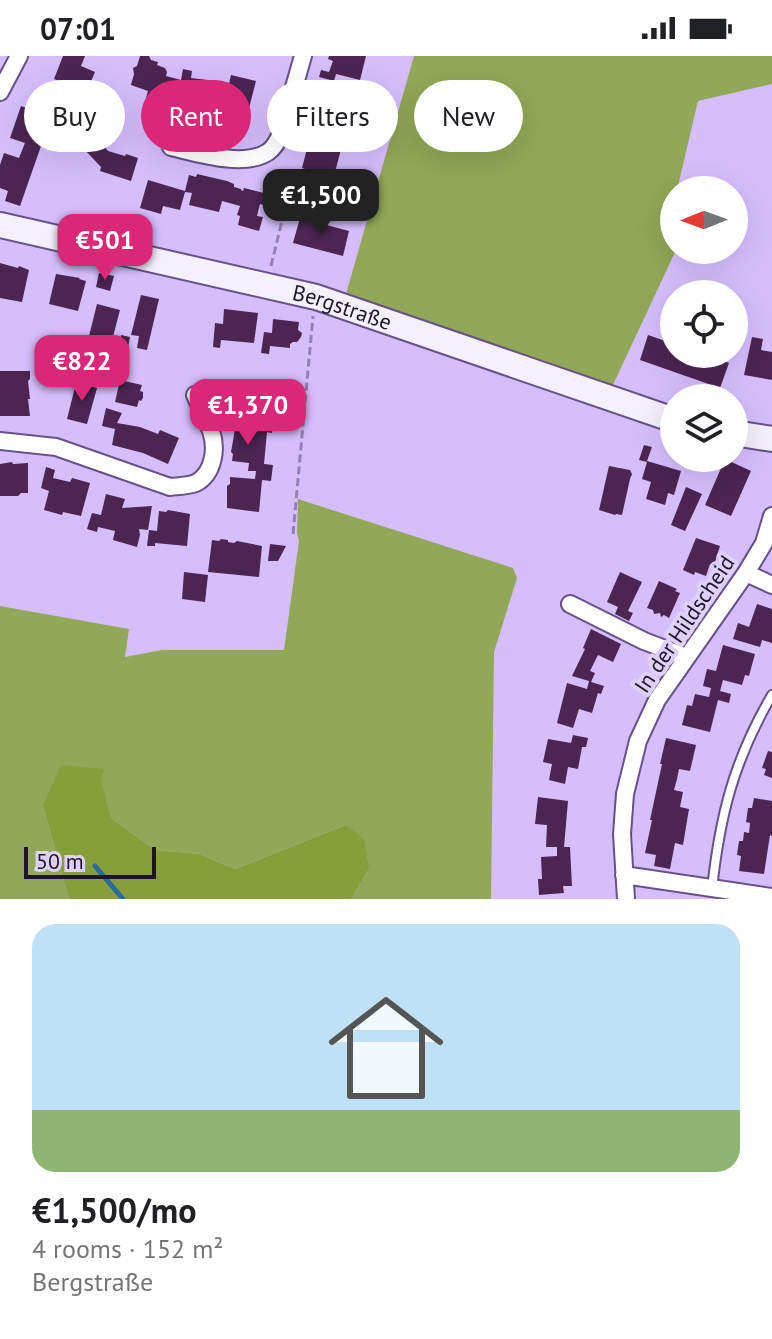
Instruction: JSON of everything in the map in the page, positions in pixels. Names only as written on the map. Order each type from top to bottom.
[{"type":"street","points":[[0,92],[19,56]]},
{"type":"street","points":[[199,152],[248,159],[268,152],[280,136],[303,56]]},
{"type":"street","name":"Bergstraße","points":[[0,225],[316,297],[660,415]]},
{"type":"street","points":[[0,441],[56,447],[170,487],[183,486],[198,482],[207,473],[214,453],[211,430],[195,395]]},
{"type":"street","points":[[748,435],[772,439]]},
{"type":"street","name":"In der Hildscheid","points":[[626,899],[622,834],[625,794],[638,741],[657,700],[764,543],[772,516]]},
{"type":"street","points":[[746,573],[772,585]]},
{"type":"street","points":[[570,604],[644,641],[686,657]]},
{"type":"street","points":[[624,875],[772,897]]},
{"type":"lane","points":[[712,889],[717,844],[735,771],[772,695]]},
{"type":"path","points":[[267,285],[289,192],[284,182]]},
{"type":"path","points":[[293,534],[316,297]]},
{"type":"green space","points":[[414,56],[772,56],[772,84],[698,101],[680,176],[660,176],[660,264],[669,264],[612,387],[346,294],[387,152],[398,152],[398,112]]},
{"type":"green space","points":[[298,499],[513,568],[517,578],[494,652],[491,899],[351,899],[369,869],[345,825],[235,869],[200,854],[155,850],[111,818],[100,778],[105,769],[43,806],[69,899],[0,899],[0,606],[129,629],[125,657],[162,650],[284,650],[299,541]]},
{"type":"green space","points":[[61,765],[105,769],[101,779],[111,818],[155,850],[200,854],[235,869],[345,825],[364,839],[369,869],[351,899],[69,899],[43,806]]},
{"type":"building","points":[[63,56],[85,56],[81,66],[95,72],[92,80],[54,79]]},
{"type":"building","points":[[140,56],[149,56],[165,68],[166,76],[181,80],[141,80],[141,89],[131,85],[133,68],[137,66]]},
{"type":"building","points":[[329,56],[366,56],[360,80],[336,74],[334,80],[319,77],[321,70],[329,72],[333,61],[328,59]]},
{"type":"building","points":[[183,69],[192,71],[191,78],[208,80],[181,80]]},
{"type":"building","points":[[231,75],[256,81],[251,100],[251,80],[230,80]]},
{"type":"building","points":[[21,106],[24,107],[24,143],[10,138]]},
{"type":"building","points":[[24,146],[24,152],[39,152],[20,206],[5,201],[8,191],[0,188],[0,165],[4,153],[19,158]]},
{"type":"building","points":[[87,152],[111,152],[138,158],[131,181],[100,171],[101,167]]},
{"type":"building","points":[[306,152],[340,152],[331,188],[327,187],[324,200],[305,195],[308,182],[301,180],[305,169],[302,168]]},
{"type":"building","points":[[197,174],[227,181],[243,191],[244,188],[268,194],[266,206],[260,204],[257,216],[263,217],[259,231],[238,225],[240,206],[222,201],[219,212],[189,205],[192,193],[185,192],[180,210],[163,206],[161,214],[140,208],[148,180],[185,191],[189,175],[196,177]]},
{"type":"building","points":[[340,185],[373,194],[369,212],[335,203]]},
{"type":"building","points":[[278,188],[287,190],[282,211],[276,209],[277,203],[274,202]]},
{"type":"building","points":[[300,218],[349,231],[343,256],[293,243]]},
{"type":"building","points":[[0,263],[29,270],[22,302],[0,298]]},
{"type":"building","points":[[99,273],[114,276],[110,291],[96,287]]},
{"type":"building","points":[[56,274],[86,281],[78,311],[49,304]]},
{"type":"building","points":[[141,295],[159,299],[147,350],[137,348],[139,336],[131,335]]},
{"type":"building","points":[[97,304],[120,310],[109,352],[98,349],[99,343],[88,340]]},
{"type":"building","points":[[224,309],[258,313],[254,343],[221,340],[220,348],[213,347],[215,323],[223,324]]},
{"type":"building","points":[[273,319],[299,322],[301,337],[290,344],[290,348],[270,346],[269,354],[261,353],[264,332],[272,333]]},
{"type":"building","points":[[121,335],[130,337],[125,364],[116,362]]},
{"type":"building","points":[[648,335],[660,339],[660,367],[640,360]]},
{"type":"building","points":[[752,337],[763,339],[761,350],[772,352],[772,380],[744,375],[748,368]]},
{"type":"building","points":[[663,368],[727,368],[721,384],[709,384]]},
{"type":"building","points":[[0,371],[30,371],[30,416],[0,416]]},
{"type":"building","points":[[120,380],[142,385],[140,391],[143,398],[137,407],[115,402]]},
{"type":"building","points":[[230,380],[262,384],[258,415],[227,412]]},
{"type":"building","points":[[76,383],[97,388],[87,424],[67,419]]},
{"type":"building","points":[[106,408],[122,413],[117,423],[158,434],[160,430],[179,438],[168,464],[112,445],[115,429],[102,426]]},
{"type":"building","points":[[258,415],[274,417],[272,433],[267,432],[264,464],[273,465],[271,481],[262,480],[259,512],[227,508],[230,477],[255,479],[256,471],[248,471],[249,463],[232,461],[235,429],[257,431]]},
{"type":"building","points":[[644,445],[652,447],[647,461],[660,465],[660,472],[681,472],[674,495],[668,493],[665,505],[646,499],[651,482],[642,479],[647,462],[639,460]]},
{"type":"building","points":[[28,463],[28,493],[0,496],[0,464]]},
{"type":"building","points":[[609,466],[630,470],[632,474],[622,515],[599,510]]},
{"type":"building","points":[[46,467],[55,470],[53,478],[70,482],[72,478],[90,483],[81,516],[44,510],[49,491],[41,488]]},
{"type":"building","points":[[751,471],[731,516],[705,505],[719,472]]},
{"type":"building","points":[[686,487],[702,494],[685,531],[671,525]]},
{"type":"building","points":[[106,494],[125,499],[122,508],[152,506],[148,530],[139,529],[137,547],[113,540],[115,531],[98,527],[97,532],[87,529],[92,513],[101,515]]},
{"type":"building","points":[[159,511],[190,514],[187,546],[155,543],[155,546],[147,546],[149,530],[157,531]]},
{"type":"building","points":[[696,538],[720,546],[714,565],[710,564],[706,576],[683,570]]},
{"type":"building","points":[[212,540],[262,546],[259,577],[208,572]]},
{"type":"building","points":[[270,544],[286,546],[278,561],[268,561]]},
{"type":"building","points":[[184,572],[208,575],[205,602],[182,599]]},
{"type":"building","points":[[620,572],[642,582],[628,611],[633,613],[629,621],[615,614],[618,607],[607,602]]},
{"type":"building","points":[[659,581],[680,593],[669,618],[661,617],[660,613],[654,614],[647,608]]},
{"type":"building","points":[[757,604],[772,609],[772,643],[762,640],[760,647],[733,639],[738,623],[749,627]]},
{"type":"building","points":[[591,629],[621,644],[613,662],[598,655],[590,671],[595,673],[591,682],[604,686],[601,694],[598,693],[592,713],[579,709],[573,728],[557,723],[567,683],[587,689],[589,681],[572,676]]},
{"type":"building","points":[[723,645],[755,654],[749,676],[745,675],[742,685],[723,680],[720,691],[731,694],[729,703],[718,700],[710,732],[682,725],[687,705],[692,706],[695,694],[709,697],[711,688],[703,686],[707,669],[716,671]]},
{"type":"building","points":[[573,735],[588,738],[586,747],[582,747],[578,769],[568,767],[565,784],[549,780],[552,764],[543,762],[548,739],[571,743]]},
{"type":"building","points":[[666,738],[696,745],[690,771],[679,769],[674,790],[683,792],[680,807],[689,809],[683,845],[675,843],[670,869],[654,866],[656,855],[645,853]]},
{"type":"building","points":[[768,751],[772,752],[772,778],[764,775],[766,769],[762,768]]},
{"type":"building","points":[[538,797],[568,801],[564,847],[570,847],[572,886],[563,886],[564,893],[539,895],[541,857],[557,856],[557,847],[546,847],[547,825],[535,824]]},
{"type":"building","points":[[754,798],[772,801],[772,836],[764,874],[739,871],[739,841],[743,841],[744,832],[749,833],[750,823],[746,822],[748,808],[752,808]]},
{"type":"waterway","points":[[95,866],[123,899]]}]
